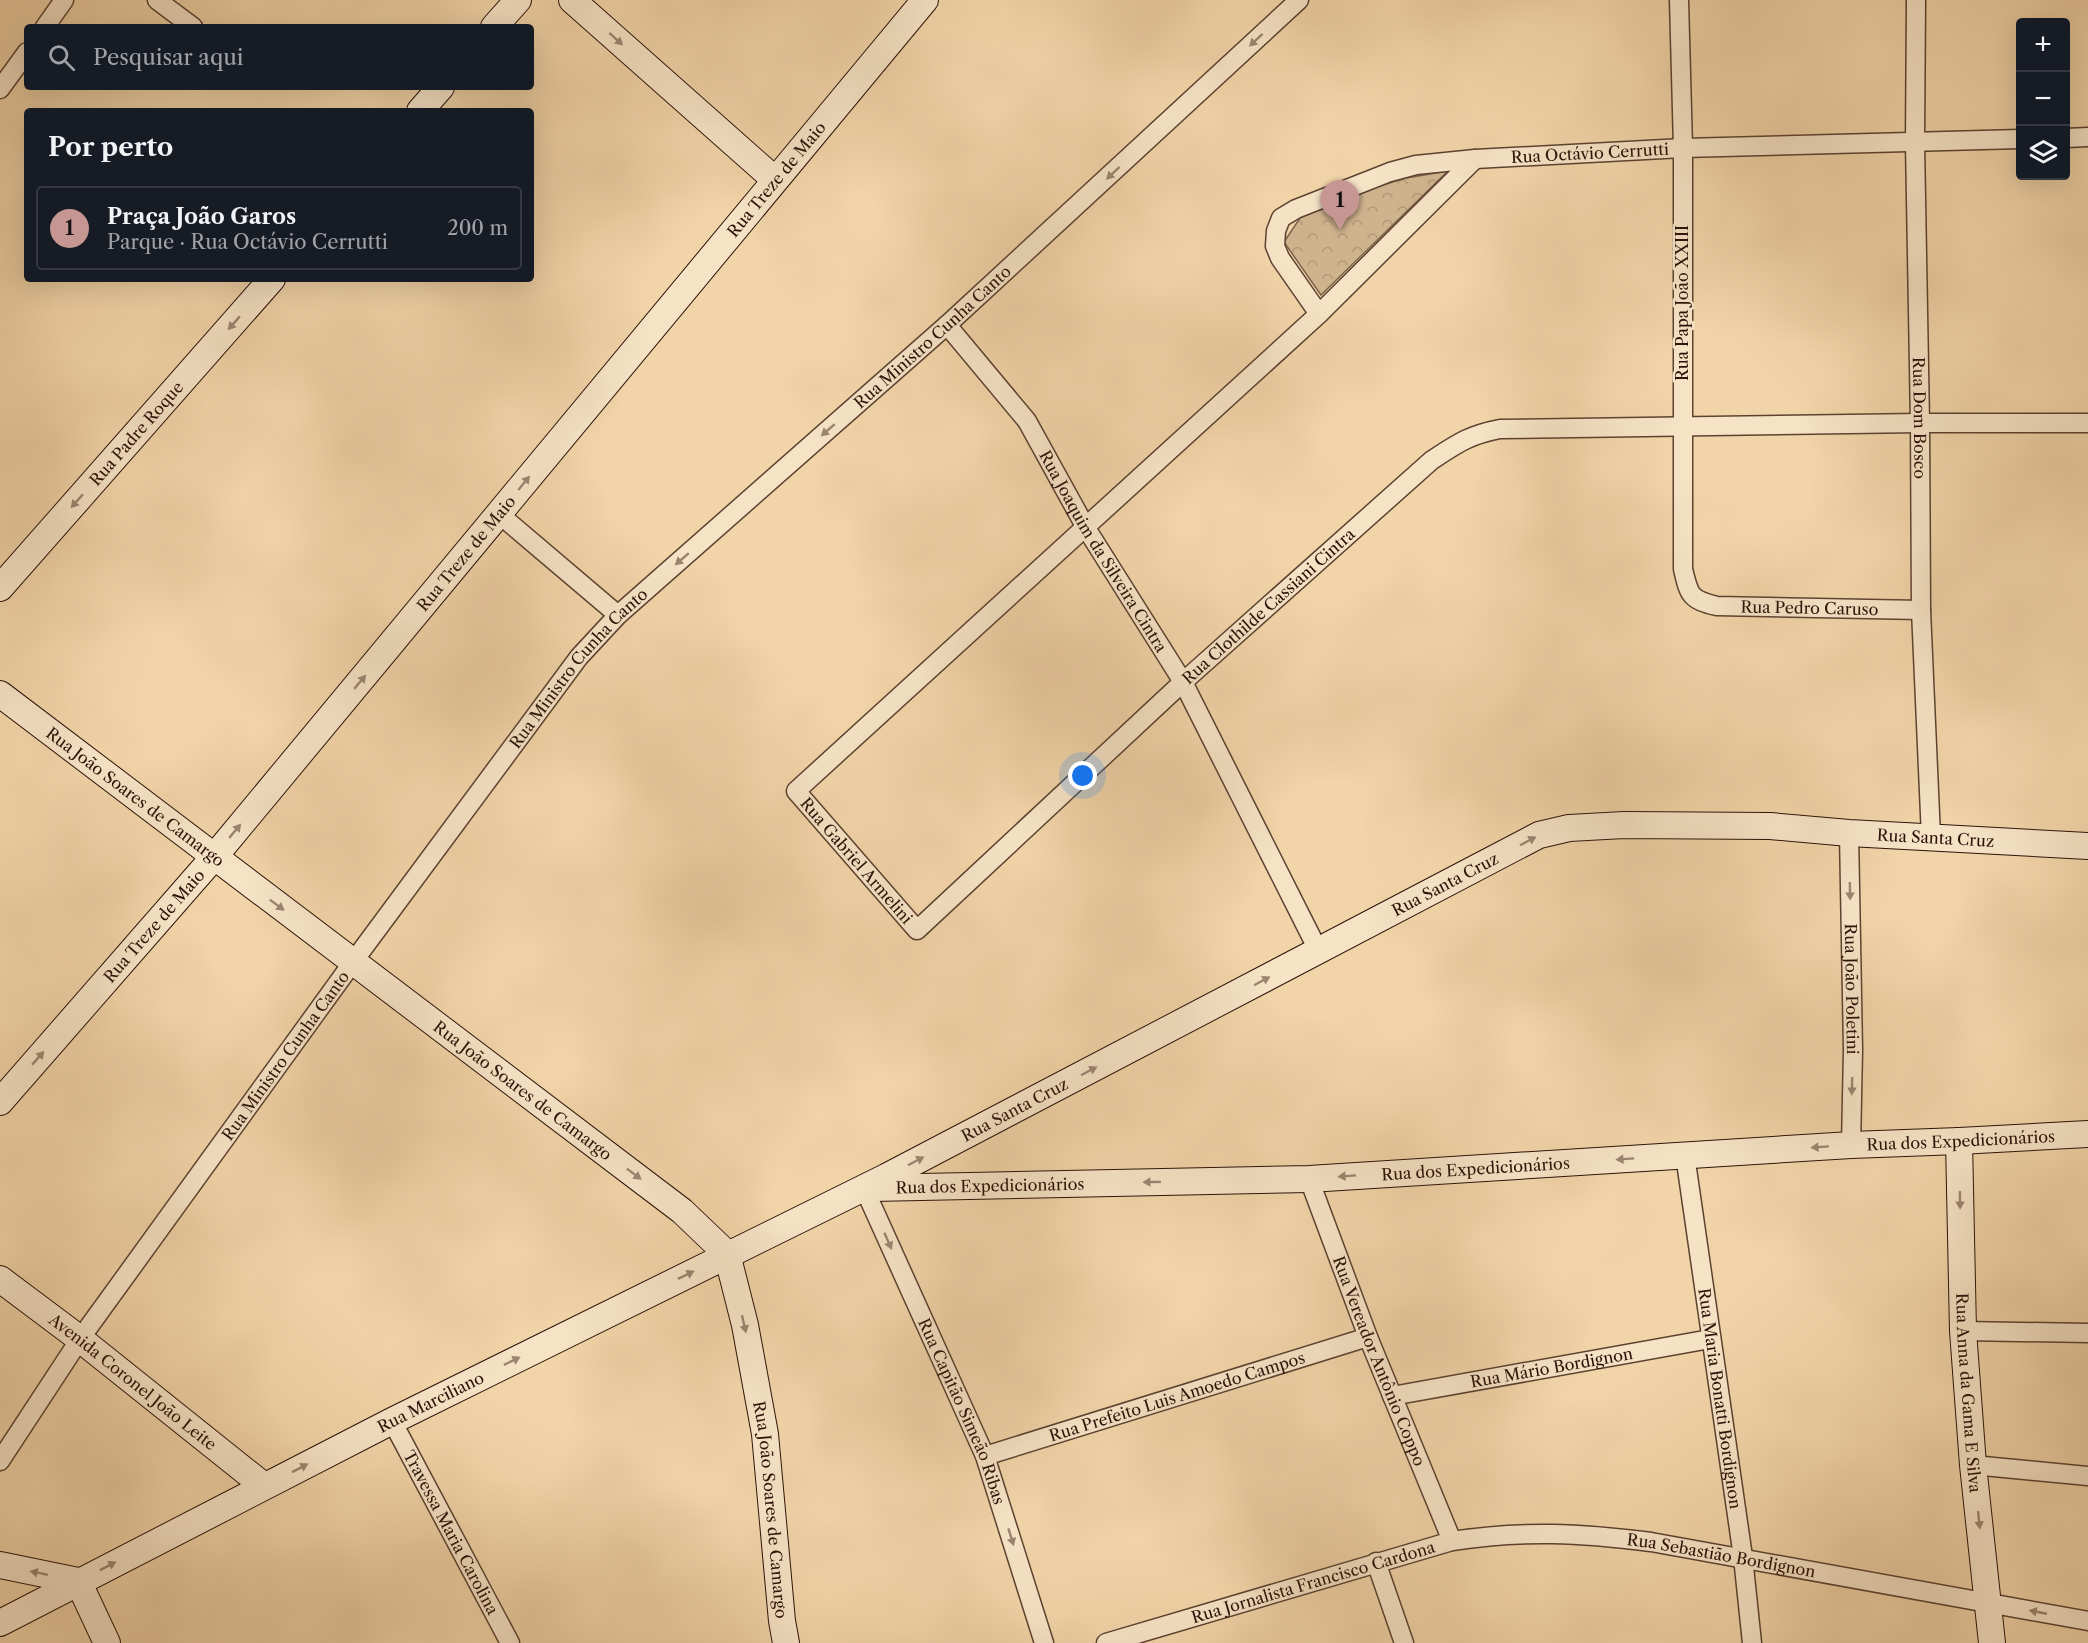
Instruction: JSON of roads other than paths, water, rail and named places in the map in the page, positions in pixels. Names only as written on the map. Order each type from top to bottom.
[{"type":"street","points":[[47,24],[64,0]]},
{"type":"street","points":[[157,0],[189,24]]},
{"type":"street","points":[[497,24],[518,0]]},
{"type":"street","points":[[572,0],[774,179]]},
{"type":"street","name":"Rua Treze de Maio","points":[[0,1102],[214,857],[774,179],[925,0]]},
{"type":"street","name":"Rua Ministro Cunha Canto","points":[[0,1461],[80,1339],[353,962],[579,657],[618,615],[947,326],[1299,0]]},
{"type":"street","name":"Rua Papa João XXIII","points":[[1679,0],[1683,148],[1683,569],[1687,589],[1698,602]]},
{"type":"street","name":"Rua Dom Bosco","points":[[1916,0],[1915,143],[1921,610],[1932,837]]},
{"type":"street","points":[[0,89],[24,56]]},
{"type":"street","points":[[423,108],[438,90]]},
{"type":"street","points":[[2070,138],[2088,137]]},
{"type":"street","name":"Rua Octávio Cerrutti","points":[[1319,314],[1280,258],[1275,246],[1276,231],[1281,218],[1296,209],[1390,172],[1416,165],[1475,159],[1683,148],[2016,139]]},
{"type":"street","points":[[1086,528],[1319,314],[1475,159]]},
{"type":"street","name":"Rua Padre Roque","points":[[0,588],[269,282]]},
{"type":"street","name":"Rua Joaquim da Silveira Cintra","points":[[947,326],[1027,421],[1086,528],[1183,682],[1318,951]]},
{"type":"street","name":"Rua Clothilde Cassiani Cintra","points":[[917,930],[1183,682],[1432,460],[1457,443],[1476,434],[1500,429],[2088,423]]},
{"type":"street","points":[[499,514],[618,615]]},
{"type":"street","name":"Rua Gabriel Armelini","points":[[917,930],[796,791],[1086,528]]},
{"type":"street","name":"Rua Pedro Caruso","points":[[1698,602],[1717,606],[1921,610]]},
{"type":"street","name":"Rua João Soares de Camargo","points":[[0,694],[682,1211],[727,1254],[745,1325],[765,1434],[786,1643]]},
{"type":"street","name":"Rua Santa Cruz","points":[[864,1188],[1539,835],[1569,828],[1624,825],[1770,826],[2088,846]]},
{"type":"street","name":"Rua João Poletini","points":[[1849,832],[1853,1050],[1851,1145]]},
{"type":"street","name":"Rua dos Expedicionários","points":[[864,1188],[1308,1179],[1851,1145],[2088,1134]]},
{"type":"street","name":"Rua Anna da Gama E Silva","points":[[1959,1141],[1963,1331],[1973,1465],[1992,1643]]},
{"type":"street","name":"Rua Maria Bonatti Bordignon","points":[[1685,1155],[1743,1557],[1752,1643]]},
{"type":"street","name":"Rua Vereador Antônio Coppo","points":[[1308,1179],[1368,1337],[1452,1541]]},
{"type":"street","name":"Rua Marciliano","points":[[0,1623],[392,1421],[864,1188]]},
{"type":"street","name":"Rua Capitão Simeão Ribas","points":[[864,1188],[985,1456],[1044,1643]]},
{"type":"street","name":"Avenida Coronel João Leite","points":[[0,1279],[80,1339],[264,1486]]},
{"type":"street","points":[[1963,1331],[2088,1333]]},
{"type":"street","name":"Rua Prefeito Luis Amoedo Campos","points":[[985,1456],[1368,1337]]},
{"type":"street","name":"Rua Mário Bordignon","points":[[1392,1396],[1710,1339]]},
{"type":"street","name":"Travessa Maria Carolina","points":[[392,1421],[510,1643]]},
{"type":"street","points":[[1973,1465],[2088,1476]]},
{"type":"street","name":"Rua Sebastião Bordignon","points":[[1452,1541],[1513,1533],[1591,1534],[1743,1557],[2088,1621]]},
{"type":"street","name":"Rua Jornalista Francisco Cardona","points":[[1106,1643],[1452,1541]]},
{"type":"street","points":[[1376,1562],[1404,1643]]},
{"type":"street","points":[[0,1565],[78,1581],[107,1643]]},
{"type":"place","name":"Praça João Garos","points":[[1340,230]]}]
